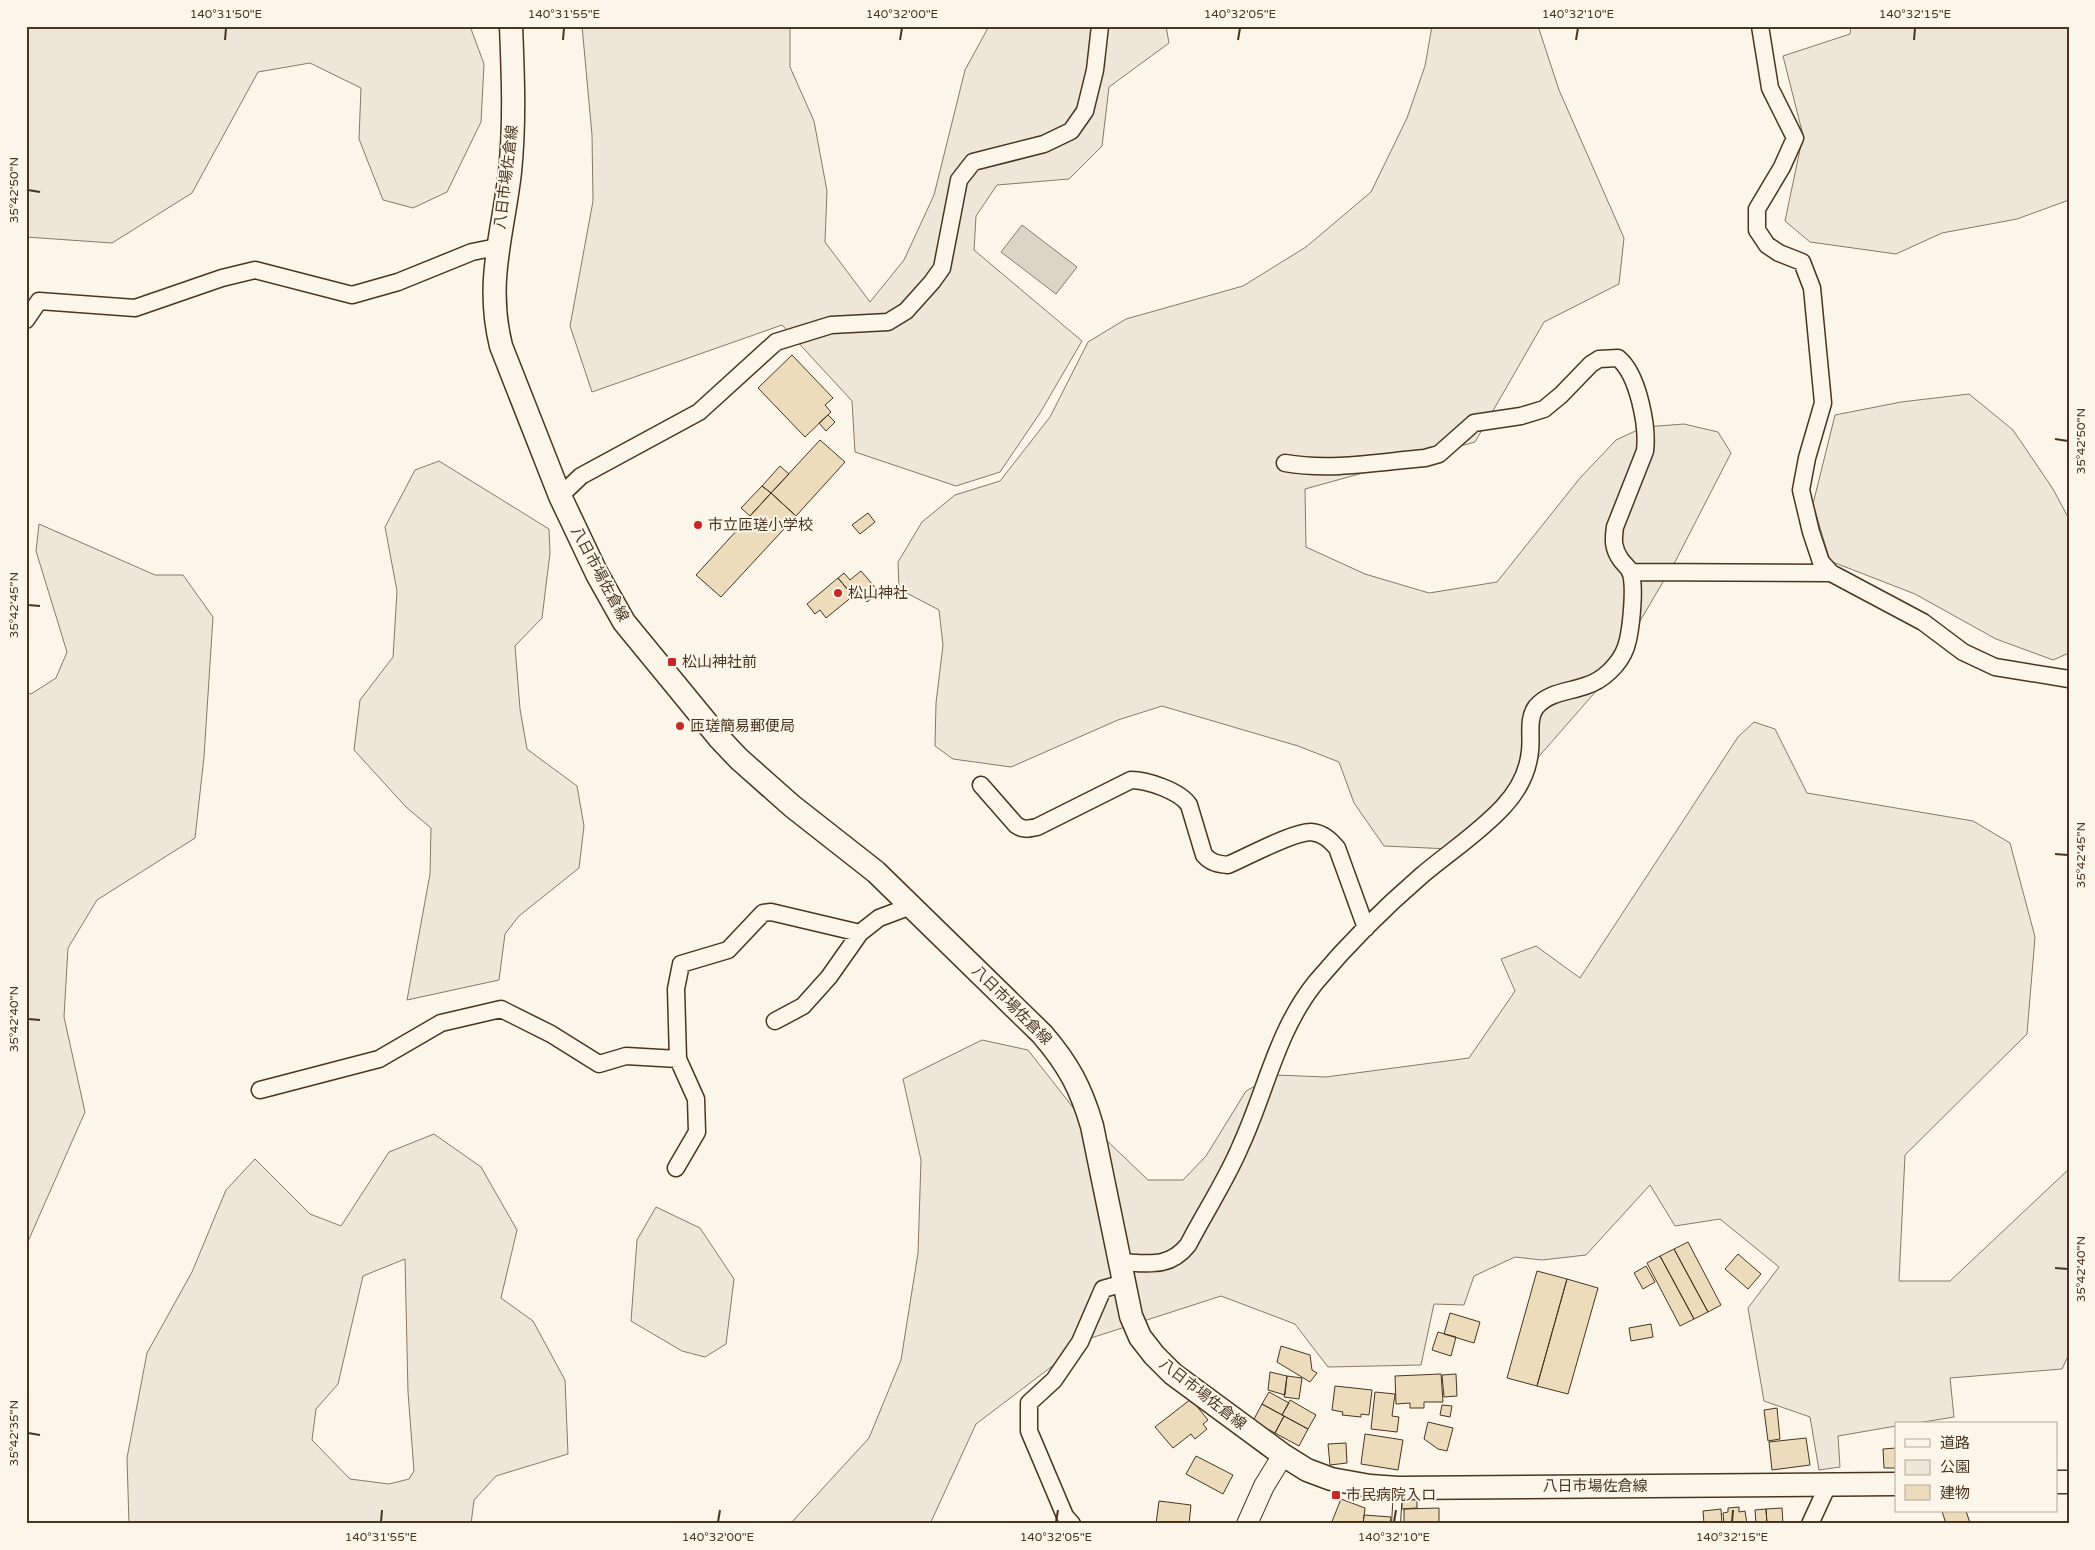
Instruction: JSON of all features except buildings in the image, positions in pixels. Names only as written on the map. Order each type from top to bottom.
[{"type":"main road","name":"八日市場佐倉線","points":[[512,26],[513,130],[509,173],[497,247],[493,294],[496,325],[501,346],[560,496],[597,574],[624,622],[720,739],[792,806],[876,872],[1042,1034],[1066,1063],[1076,1080],[1092,1126],[1131,1316],[1140,1337],[1154,1355],[1173,1374],[1282,1455],[1307,1470],[1331,1479],[1370,1486],[1398,1488],[1895,1484]]},
{"type":"street","points":[[560,496],[581,476],[699,412],[776,342],[831,325],[888,322],[906,311],[942,268],[959,180],[973,162],[1044,144],[1071,131],[1085,111],[1094,70],[1100,26]]},
{"type":"street","points":[[1760,26],[1770,88],[1795,138],[1782,167],[1757,209],[1757,230],[1767,245],[1802,262],[1812,288],[1823,402],[1807,458],[1801,490],[1820,562],[1831,573],[1923,622],[1963,652],[1995,667],[2069,679]]},
{"type":"street","points":[[26,320],[39,301],[136,308],[222,278],[255,270],[352,295],[398,282],[472,252],[497,247]]},
{"type":"street","points":[[1072,1524],[1065,1516],[1029,1431],[1029,1403],[1054,1380],[1080,1342],[1103,1289],[1122,1273],[1169,1261],[1180,1254],[1188,1245],[1241,1146],[1278,1048],[1298,1009],[1316,983],[1366,928],[1420,876],[1457,849],[1504,806],[1522,780],[1530,750],[1531,722],[1537,706],[1553,694],[1586,686],[1601,679],[1614,666],[1626,648],[1631,627],[1632,596],[1630,572],[1614,550],[1615,527],[1645,451],[1647,438],[1643,412],[1631,376],[1625,363],[1618,358],[1599,359],[1591,364],[1561,395],[1544,409],[1521,416],[1474,423],[1439,454],[1425,458],[1330,467],[1285,463]]},
{"type":"street","points":[[1630,572],[1831,573]]},
{"type":"street","points":[[981,785],[1016,825],[1029,829],[1037,827],[1131,780],[1140,780],[1176,793],[1185,799],[1189,805],[1204,855],[1210,861],[1218,864],[1228,865],[1300,834],[1319,834],[1330,840],[1337,848],[1366,928]]},
{"type":"street","points":[[775,1021],[803,1006],[828,977],[860,933],[879,918],[911,906]]},
{"type":"street","points":[[676,1168],[697,1132],[696,1099],[678,1058],[676,988],[682,964],[728,950],[764,913],[771,912],[860,933]]},
{"type":"street","points":[[260,1090],[379,1059],[441,1023],[501,1009],[551,1034],[599,1064],[626,1056],[678,1058]]},
{"type":"street","points":[[1247,1524],[1264,1486],[1282,1455]]},
{"type":"street","points":[[1810,1524],[1828,1485]]},
{"type":"lane","points":[[1396,1524],[1398,1488]]},
{"type":"green space","points":[[26,26],[470,26],[484,64],[481,122],[447,192],[413,208],[383,200],[359,139],[361,88],[310,63],[258,72],[192,193],[112,243],[26,237]]},
{"type":"green space","points":[[582,26],[790,26],[790,67],[814,121],[827,191],[825,242],[870,302],[904,260],[934,195],[965,70],[989,26],[1166,26],[1169,43],[1109,87],[1102,146],[1069,179],[997,185],[976,216],[974,250],[1082,341],[1040,413],[1000,472],[956,486],[855,452],[852,401],[782,325],[592,392],[570,326],[593,201],[592,135]]},
{"type":"green space","points":[[1432,26],[1538,26],[1559,90],[1624,238],[1619,284],[1544,322],[1475,442],[1305,489],[1306,547],[1365,574],[1429,593],[1497,582],[1580,478],[1616,440],[1644,427],[1684,424],[1718,432],[1731,453],[1676,560],[1604,682],[1500,801],[1450,849],[1384,846],[1354,803],[1339,762],[1298,746],[1162,706],[1118,720],[1011,767],[953,759],[935,746],[936,703],[943,645],[939,610],[899,589],[898,562],[922,522],[955,495],[1000,481],[1050,417],[1088,342],[1126,319],[1243,286],[1306,247],[1371,192],[1407,118],[1425,66]]},
{"type":"green space","points":[[1851,26],[2069,26],[2069,200],[2017,219],[1942,233],[1896,254],[1810,242],[1785,221],[1803,135],[1783,56],[1850,34]]},
{"type":"green space","points":[[1969,394],[2013,430],[2053,489],[2069,519],[2069,653],[2053,660],[1996,639],[1915,594],[1830,561],[1813,504],[1835,415],[1901,402]]},
{"type":"green space","points":[[439,461],[549,529],[550,553],[542,618],[515,646],[520,709],[527,749],[577,786],[584,826],[579,868],[519,916],[505,934],[499,980],[407,1000],[430,874],[431,828],[406,807],[354,750],[360,700],[393,657],[397,591],[385,527],[415,470]]},
{"type":"green space","points":[[39,524],[155,575],[183,575],[213,617],[204,757],[195,838],[97,900],[68,948],[64,1017],[85,1112],[26,1246],[26,693],[31,694],[56,678],[67,652],[36,551]]},
{"type":"green space","points":[[1754,722],[1775,729],[1807,793],[1973,821],[2010,843],[2035,937],[2027,1034],[1905,1155],[1899,1281],[1950,1281],[2069,1169],[2069,1354],[2062,1369],[1950,1378],[1954,1417],[1923,1422],[1895,1422],[1895,1426],[1838,1436],[1840,1467],[1819,1470],[1810,1417],[1764,1401],[1748,1308],[1779,1267],[1720,1219],[1675,1226],[1650,1185],[1586,1255],[1542,1260],[1515,1257],[1474,1276],[1464,1305],[1434,1304],[1421,1365],[1328,1367],[1295,1324],[1221,1296],[1088,1339],[976,1424],[930,1524],[790,1524],[869,1438],[901,1360],[918,1253],[921,1160],[903,1079],[982,1040],[1028,1050],[1075,1110],[1148,1180],[1183,1180],[1206,1156],[1246,1091],[1275,1075],[1326,1077],[1469,1058],[1515,991],[1501,959],[1536,946],[1580,978],[1738,737]]},
{"type":"green space","points":[[434,1134],[481,1167],[517,1230],[501,1298],[533,1321],[565,1380],[568,1454],[496,1476],[474,1500],[471,1524],[129,1524],[127,1458],[147,1353],[192,1272],[226,1190],[255,1159],[310,1214],[341,1226],[389,1152]],"holes":[[[405,1259],[408,1392],[414,1471],[409,1479],[389,1484],[350,1479],[312,1440],[316,1409],[338,1384],[363,1276]]]},
{"type":"green space","points":[[656,1207],[700,1228],[734,1279],[726,1344],[705,1357],[682,1351],[631,1321],[637,1240]]},
{"type":"shaded area","points":[[1022,225],[1077,267],[1056,294],[1001,252]]},
{"type":"place","name":"市立匝瑳小学校","points":[[698,525]]},
{"type":"place","name":"松山神社","points":[[838,593]]},
{"type":"place","name":"松山神社前","points":[[672,662]]},
{"type":"place","name":"匝瑳簡易郵便局","points":[[680,726]]},
{"type":"place","name":"市民病院入ロ","points":[[1336,1495]]}]
